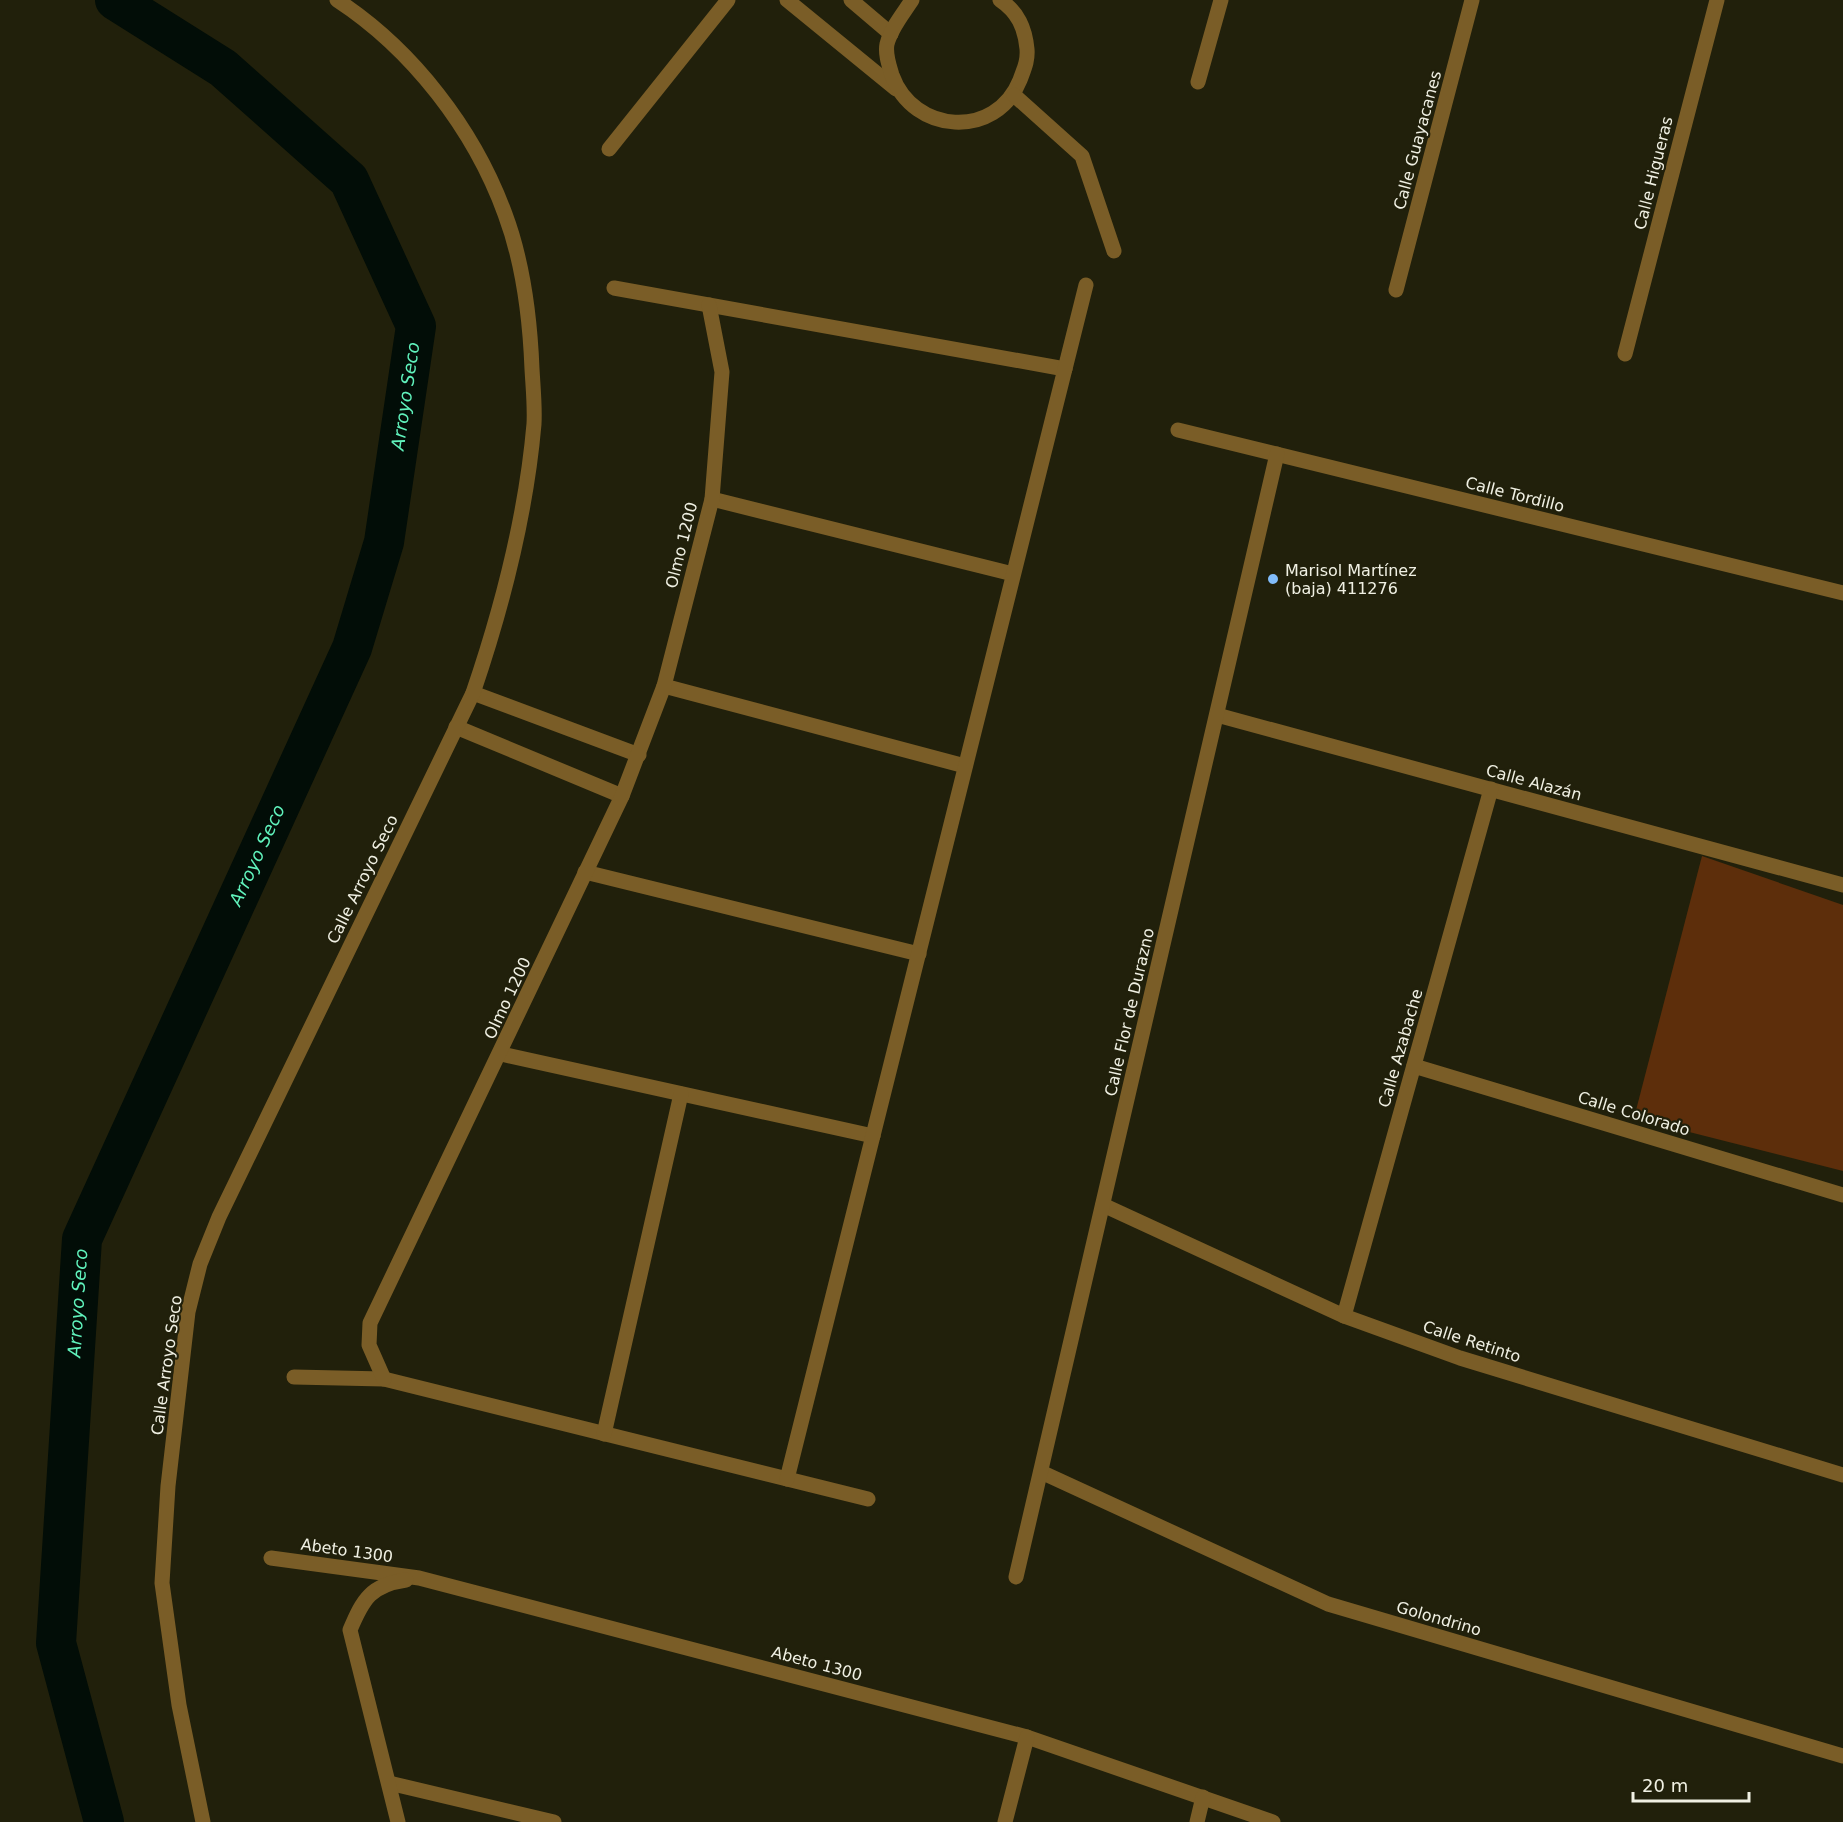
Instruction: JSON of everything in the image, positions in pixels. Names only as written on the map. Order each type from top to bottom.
[{"type":"street","name":"Calle Arroyo Seco","points":[[203,1822],[179,1705],[162,1583],[168,1486],[188,1312],[200,1264],[219,1217],[473,693],[500,613],[523,507],[534,422],[530,331],[518,264],[505,214],[460,125],[408,57],[364,17],[337,0]]},
{"type":"street","points":[[609,149],[728,0]]},
{"type":"street","points":[[787,0],[897,90],[915,109],[944,122],[975,122],[1002,108],[1014,95],[1028,60],[1025,33],[1012,8],[1000,0]]},
{"type":"street","points":[[851,0],[891,34]]},
{"type":"street","points":[[897,90],[887,62],[887,45],[891,34],[912,0]]},
{"type":"street","points":[[1198,82],[1221,0]]},
{"type":"street","name":"Calle Guayacanes","points":[[1396,290],[1472,0]]},
{"type":"street","name":"Calle Higueras","points":[[1625,354],[1717,0]]},
{"type":"street","points":[[1014,95],[1082,156],[1114,250]]},
{"type":"street","points":[[787,1479],[1086,285]]},
{"type":"street","points":[[614,288],[1065,369]]},
{"type":"street","name":"Olmo 1200","points":[[384,1379],[369,1345],[370,1323],[501,1054],[622,796],[664,686],[712,499],[722,372],[709,305]]},
{"type":"street","name":"Calle Tordillo","points":[[1178,430],[1843,593]]},
{"type":"street","name":"Calle Flor de Durazno","points":[[1016,1577],[1277,454]]},
{"type":"street","points":[[712,499],[1013,574]]},
{"type":"street","points":[[664,686],[965,766]]},
{"type":"street","points":[[473,693],[639,755]]},
{"type":"street","name":"Calle Alazán","points":[[1216,715],[1843,885]]},
{"type":"street","points":[[456,727],[622,796]]},
{"type":"street","name":"Calle Azabache","points":[[1344,1316],[1491,789]]},
{"type":"street","points":[[585,872],[920,954]]},
{"type":"street","points":[[501,1054],[873,1136]]},
{"type":"street","name":"Calle Colorado","points":[[1414,1066],[1843,1195]]},
{"type":"street","points":[[604,1434],[681,1094]]},
{"type":"street","name":"Calle Retinto","points":[[1103,1205],[1344,1316],[1460,1358],[1843,1475]]},
{"type":"street","points":[[294,1377],[384,1379],[868,1499]]},
{"type":"street","name":"Golondrino","points":[[1041,1472],[1328,1604],[1843,1756]]},
{"type":"street","name":"Abeto 1300","points":[[271,1558],[418,1578],[1027,1737],[1272,1822]]},
{"type":"street","name":"Abeto 1300","points":[[398,1822],[350,1630],[360,1605],[376,1588],[418,1578]]},
{"type":"street","points":[[1005,1822],[1027,1737]]},
{"type":"street","points":[[389,1783],[554,1822]]},
{"type":"street","points":[[1197,1822],[1203,1797]]},
{"type":"shaded area","points":[[1702,856],[1843,905],[1843,1171],[1634,1118]]},
{"type":"waterway","name":"Arroyo Seco","points":[[104,1822],[56,1643],[82,1239],[352,648],[384,542],[416,326],[349,180],[223,68],[115,0]]},
{"type":"place","name":"Marisol Martínez (baja) 411276","points":[[1273,579]]}]
